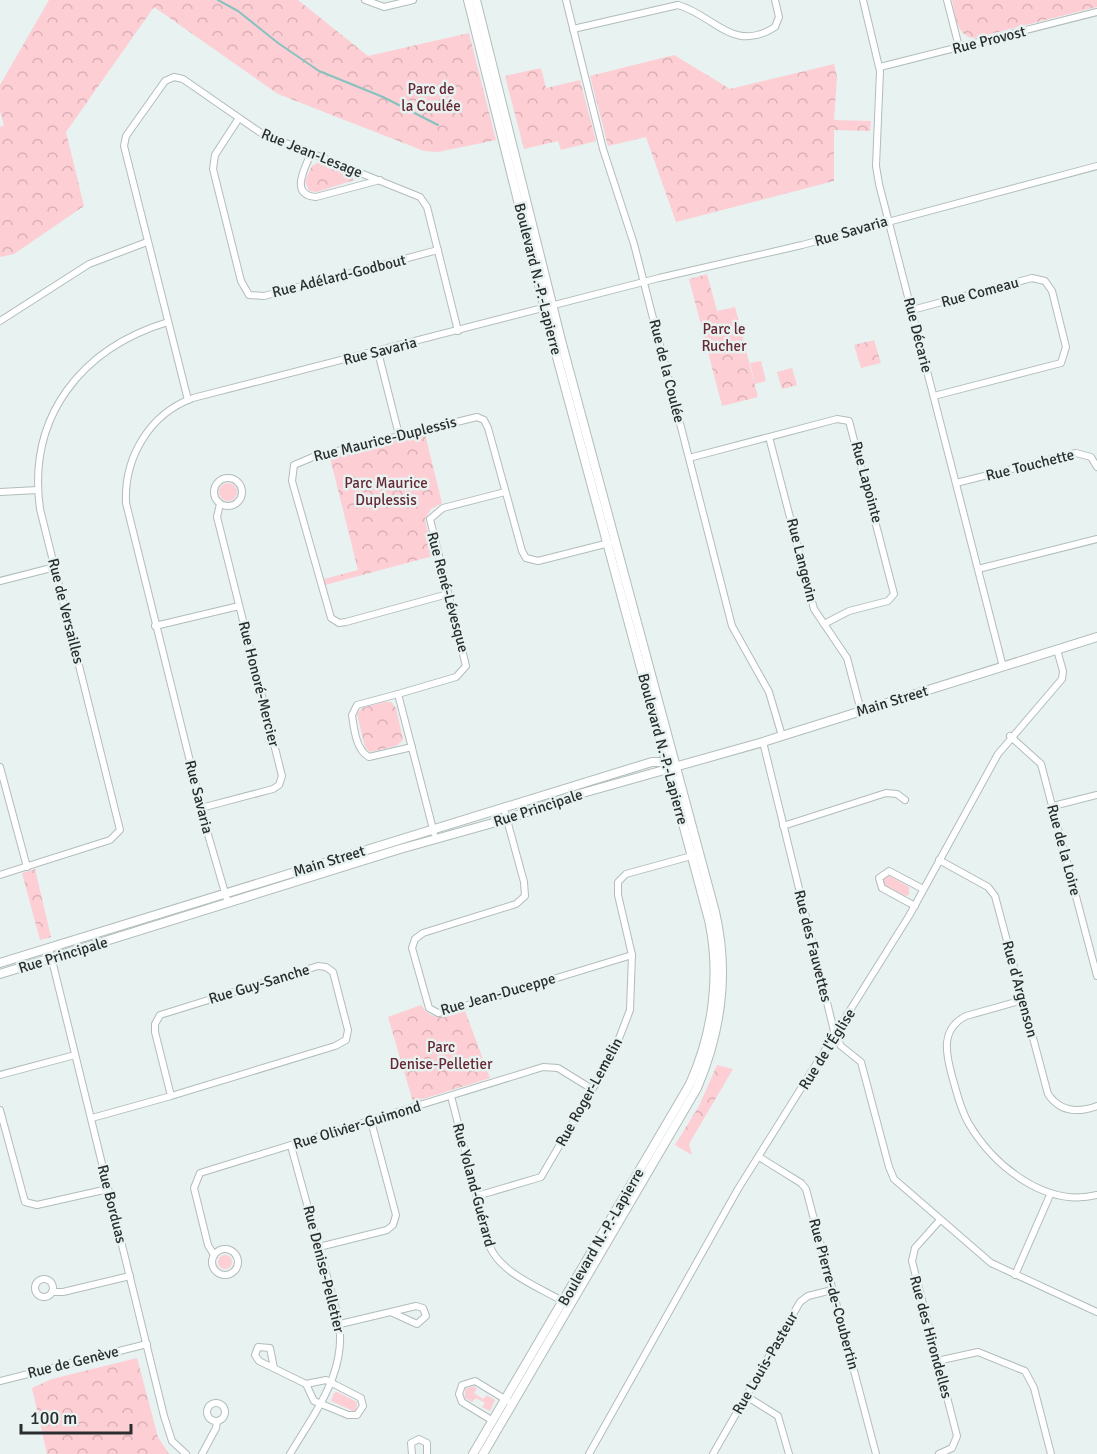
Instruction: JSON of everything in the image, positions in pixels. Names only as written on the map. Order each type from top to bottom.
[{"type":"street","points":[[365,0],[384,7],[413,0]]},
{"type":"street","name":"Boulevard N.-P.-Lapierre","points":[[468,0],[695,855],[711,929],[714,957],[712,1006],[703,1050],[680,1102],[566,1304],[478,1453]]},
{"type":"street","name":"Boulevard N.-P.-Lapierre","points":[[476,0],[549,307]]},
{"type":"street","name":"Rue de la Coulée","points":[[566,0],[603,149],[629,226],[644,282],[734,632],[769,692],[782,736]]},
{"type":"street","points":[[573,29],[678,5],[732,35],[746,36],[775,27],[779,17],[775,0]]},
{"type":"street","name":"Rue Décarie","points":[[863,0],[880,67],[876,170],[1003,667]]},
{"type":"street","points":[[947,0],[959,47]]},
{"type":"street","name":"Rue Provost","points":[[880,67],[1097,12]]},
{"type":"street","name":"Rue Jean-Lesage","points":[[188,400],[147,243],[124,143],[164,83],[172,77],[183,79],[261,133],[413,192],[423,200],[458,331]]},
{"type":"street","name":"Rue Adélard-Godbout","points":[[239,118],[215,155],[213,169],[241,281],[249,295],[264,296],[438,250]]},
{"type":"street","points":[[311,153],[300,184],[303,192],[309,196],[315,197],[381,180]]},
{"type":"street","name":"Rue Savaria","points":[[228,903],[201,808],[127,514],[125,488],[130,463],[140,441],[163,415],[188,400],[644,282],[802,245],[1097,166]]},
{"type":"street","points":[[0,321],[89,264],[147,243]]},
{"type":"street","name":"Rue Comeau","points":[[912,310],[1037,278],[1048,284],[1055,302],[1066,347],[1061,363],[934,396]]},
{"type":"street","name":"Rue de Versailles","points":[[0,875],[110,840],[116,837],[120,828],[55,567],[38,490],[39,462],[46,430],[56,407],[74,380],[112,345],[137,332],[168,322]]},
{"type":"street","points":[[378,352],[399,435]]},
{"type":"street","name":"Rue Maurice-Duplessis","points":[[448,594],[342,623],[333,620],[328,613],[292,481],[293,468],[305,459],[468,418],[482,419],[488,428],[522,552],[528,560],[538,561],[612,543]]},
{"type":"street","name":"Rue Lapointe","points":[[689,458],[837,419],[849,421],[894,594],[888,601],[849,611],[824,624]]},
{"type":"street","name":"Rue Langevin","points":[[769,437],[814,609],[847,658],[861,711]]},
{"type":"street","name":"Rue Touchette","points":[[956,483],[1076,453],[1091,457],[1097,466]]},
{"type":"street","name":"Rue Honoré-Mercier","points":[[229,479],[238,482],[243,490],[240,500],[227,505],[220,504],[213,495],[215,485],[229,479]]},
{"type":"street","points":[[0,492],[38,490]]},
{"type":"street","name":"Rue René-Lévesque","points":[[398,694],[456,677],[464,670],[465,658],[430,525],[432,516],[443,508],[505,492]]},
{"type":"street","name":"Rue Honoré-Mercier","points":[[201,808],[271,790],[282,780],[217,517],[220,504]]},
{"type":"street","points":[[978,569],[1097,539]]},
{"type":"street","points":[[0,581],[55,567]]},
{"type":"street","points":[[155,626],[239,606]]},
{"type":"street","points":[[1003,667],[1097,637]]},
{"type":"street","name":"Rue de l'Église","points":[[589,1454],[759,1157],[915,906],[998,754],[1010,736],[1062,679],[1063,670],[1057,650]]},
{"type":"street","name":"Main Street","points":[[782,736],[1003,667]]},
{"type":"street","points":[[412,747],[379,757],[369,757],[361,751],[352,714],[359,704],[398,694],[412,747],[433,829],[436,839]]},
{"type":"street","name":"Rue Principale","points":[[436,839],[507,819],[670,764],[782,736]]},
{"type":"street","name":"Rue de la Loire","points":[[1010,736],[1041,764],[1097,976]]},
{"type":"street","name":"Rue des Fauvettes","points":[[763,742],[836,1035],[841,1046],[861,1062],[891,1174],[981,1256],[1016,1275],[1097,1312]]},
{"type":"street","name":"Rue Principale","points":[[433,829],[652,762],[670,764]]},
{"type":"street","points":[[0,767],[27,867]]},
{"type":"street","points":[[783,826],[886,793],[897,794],[905,800]]},
{"type":"street","points":[[1053,806],[1097,795]]},
{"type":"street","name":"Rue Jean-Duceppe","points":[[504,809],[524,882],[525,896],[516,904],[423,933],[415,939],[412,948],[426,1004],[430,1010],[441,1013],[632,955]]},
{"type":"street","name":"Main Street","points":[[225,893],[433,829]]},
{"type":"street","name":"Main Street","points":[[228,903],[436,839]]},
{"type":"street","name":"Rue Roger-Lemelin","points":[[477,1196],[539,1179],[618,1043],[628,1015],[632,990],[632,955],[618,895],[618,882],[626,874],[695,855]]},
{"type":"street","name":"Rue d'Argenson","points":[[939,860],[993,891],[1046,1089],[1051,1098],[1064,1108],[1075,1111],[1097,1106]]},
{"type":"street","points":[[915,906],[882,888],[879,878],[886,872],[893,872],[923,889]]},
{"type":"street","name":"Rue Principale","points":[[0,963],[225,893]]},
{"type":"street","name":"Rue Principale","points":[[0,974],[228,903]]},
{"type":"street","name":"Rue Borduas","points":[[49,948],[168,1433],[175,1444],[186,1454]]},
{"type":"street","name":"Rue Guy-Sanche","points":[[92,1118],[171,1096],[343,1042],[348,1030],[333,972],[326,967],[318,966],[172,1010],[158,1017],[155,1032],[171,1096]]},
{"type":"street","points":[[1023,1000],[962,1018],[949,1032],[946,1050],[959,1102],[976,1135],[1023,1180],[1050,1195],[1073,1197],[1097,1195]]},
{"type":"street","points":[[0,1075],[75,1055]]},
{"type":"street","name":"Rue Olivier-Guimond","points":[[214,1255],[221,1250],[231,1250],[238,1260],[236,1268],[230,1273],[217,1272],[212,1266],[214,1255],[208,1245],[194,1188],[198,1175],[548,1066],[558,1068],[592,1089]]},
{"type":"street","name":"Rue Yoland-Guérard","points":[[451,1096],[489,1245],[497,1260],[566,1304]]},
{"type":"street","points":[[0,1110],[25,1202],[37,1206],[108,1189]]},
{"type":"street","points":[[319,1247],[387,1230],[395,1221],[396,1215],[371,1121]]},
{"type":"street","name":"Rue Denise-Pelletier","points":[[290,1454],[332,1383],[339,1361],[340,1324],[291,1146]]},
{"type":"street","name":"Rue Pierre-de-Coubertin","points":[[759,1157],[804,1186],[876,1454]]},
{"type":"street","points":[[1016,1275],[1050,1195]]},
{"type":"street","name":"Rue des Hirondelles","points":[[939,1454],[952,1448],[957,1436],[912,1257],[915,1248],[940,1220]]},
{"type":"street","points":[[52,1292],[63,1292],[130,1276]]},
{"type":"street","name":"Rue Louis-Pasteur","points":[[713,1454],[800,1302],[808,1296],[832,1290]]},
{"type":"street","points":[[340,1324],[418,1306],[423,1308],[426,1316],[417,1324],[393,1313]]},
{"type":"street","name":"Rue de Genève","points":[[0,1381],[147,1344]]},
{"type":"street","points":[[937,1361],[978,1352],[1025,1371],[1034,1388],[1051,1454]]},
{"type":"street","points":[[274,1368],[306,1384],[314,1401],[351,1416],[357,1415],[362,1410],[364,1403],[361,1398],[324,1379],[306,1384]]},
{"type":"street","points":[[493,1421],[462,1402],[459,1394],[462,1386],[475,1382],[509,1401]]},
{"type":"street","points":[[746,1396],[778,1416],[789,1454]]},
{"type":"street","name":"Boulevard N.-P.-Lapierre","points":[[478,1453],[493,1421],[509,1401]]},
{"type":"street","points":[[202,1454],[216,1428],[217,1421]]},
{"type":"street","points":[[412,1454],[411,1443],[419,1439],[427,1443],[427,1454]]},
{"type":"green space","name":"Parc de la Coulée","points":[[49,0],[298,0],[368,56],[469,33],[496,140],[438,152],[424,151],[278,94],[154,7],[66,132],[84,206],[14,254],[0,257],[0,127],[4,125],[0,111],[0,85]]},
{"type":"green space","points":[[952,0],[1097,0],[1097,7],[974,38],[960,29]]},
{"type":"green space","points":[[674,55],[730,89],[834,64],[837,77],[834,120],[871,121],[870,131],[834,130],[834,181],[676,222],[646,137],[608,146],[590,76]]},
{"type":"green space","name":"Parc de la Coulée","points":[[541,68],[546,88],[580,80],[596,141],[561,150],[558,141],[524,149],[505,76]]},
{"type":"green space","points":[[319,162],[350,173],[354,180],[317,192],[309,191],[305,181],[312,166]]},
{"type":"green space","name":"Parc le Rucher","points":[[707,274],[717,311],[735,307],[758,397],[722,406],[689,279]]},
{"type":"green space","points":[[874,340],[881,363],[861,368],[854,345]]},
{"type":"green space","points":[[761,361],[766,381],[755,384],[750,363]]},
{"type":"green space","points":[[792,368],[797,385],[782,389],[777,372]]},
{"type":"green space","name":"Parc Maurice Duplessis","points":[[425,434],[442,503],[431,509],[425,519],[433,556],[325,585],[324,579],[358,570],[330,458]]},
{"type":"green space","points":[[228,483],[234,486],[237,492],[234,498],[228,501],[222,498],[219,492],[222,486]]},
{"type":"green space","points":[[391,702],[396,708],[403,740],[396,746],[370,752],[365,747],[357,714],[362,708]]},
{"type":"green space","points":[[35,869],[51,937],[40,940],[22,873]]},
{"type":"green space","points":[[888,875],[909,887],[909,895],[905,896],[884,885],[882,880]]},
{"type":"green space","name":"Parc Denise-Pelletier","points":[[421,1005],[436,1017],[465,1011],[490,1078],[413,1102],[388,1017]]},
{"type":"green space","points":[[717,1065],[733,1069],[689,1144],[692,1155],[675,1145],[699,1106]]},
{"type":"green space","points":[[222,1255],[228,1255],[232,1262],[228,1269],[222,1269],[218,1265],[218,1259]]},
{"type":"green space","points":[[137,1358],[158,1437],[169,1454],[47,1454],[32,1388],[52,1379]]},
{"type":"green space","points":[[474,1386],[477,1389],[474,1393],[483,1399],[487,1395],[495,1400],[490,1411],[482,1407],[485,1403],[476,1398],[472,1402],[465,1398],[465,1389]]},
{"type":"green space","points":[[337,1392],[357,1402],[356,1410],[353,1411],[331,1401],[334,1393]]},
{"type":"waterway","points":[[218,0],[238,11],[278,43],[319,71],[383,97],[438,125]]}]
